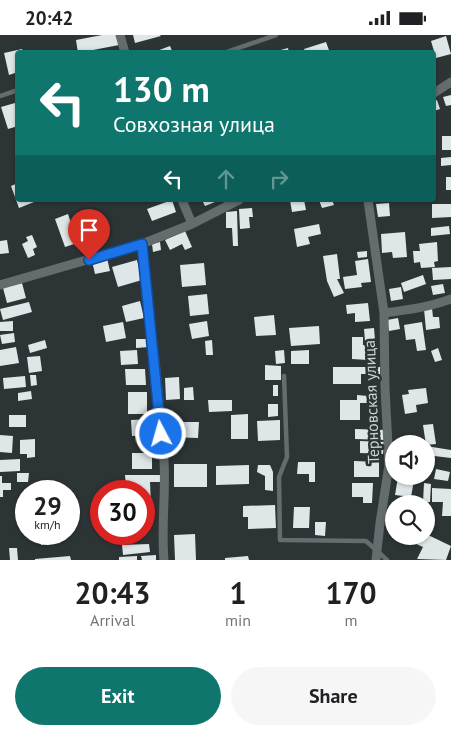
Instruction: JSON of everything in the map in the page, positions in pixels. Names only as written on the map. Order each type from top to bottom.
[{"type":"street","points":[[120,35],[124,50]]},
{"type":"street","points":[[436,92],[451,82]]},
{"type":"street","points":[[183,202],[192,224]]},
{"type":"street","points":[[0,285],[142,244],[192,224],[235,202]]},
{"type":"street","name":"Терновская улица","points":[[368,202],[384,313],[385,388],[390,465],[376,560]]},
{"type":"street","points":[[142,244],[164,463],[165,505],[162,539],[164,560]]},
{"type":"street","points":[[384,313],[416,309],[451,299]]},
{"type":"lane","points":[[233,50],[276,35]]},
{"type":"lane","points":[[0,96],[15,91]]},
{"type":"lane","points":[[284,376],[287,457],[279,477],[280,541],[366,541],[387,560]]},
{"type":"building","points":[[102,35],[117,35],[119,45],[93,50],[78,50],[76,40]]},
{"type":"building","points":[[133,35],[160,35],[161,36],[135,43]]},
{"type":"building","points":[[446,36],[451,54],[436,58],[436,50],[434,50],[431,41]]},
{"type":"building","points":[[326,42],[329,50],[304,50]]},
{"type":"building","points":[[170,46],[172,50],[159,50]]},
{"type":"building","points":[[15,51],[15,73],[9,75],[4,53]]},
{"type":"building","points":[[451,95],[451,105],[446,106],[443,97]]},
{"type":"building","points":[[436,100],[440,109],[436,110]]},
{"type":"building","points":[[15,103],[15,127],[8,129],[1,107]]},
{"type":"building","points":[[442,136],[451,136],[451,150],[442,150]]},
{"type":"building","points":[[451,157],[451,165],[441,166],[441,158]]},
{"type":"building","points":[[446,177],[451,177],[451,190],[446,190]]},
{"type":"building","points":[[15,184],[15,197],[11,186]]},
{"type":"building","points":[[17,202],[34,202],[19,208]]},
{"type":"building","points":[[166,202],[173,202],[176,212],[152,221],[147,209]]},
{"type":"building","points":[[203,202],[215,202],[205,206]]},
{"type":"building","points":[[290,202],[304,202],[306,210],[292,212]]},
{"type":"building","points":[[320,202],[333,202],[334,205],[322,208]]},
{"type":"building","points":[[389,203],[390,216],[378,217],[376,204]]},
{"type":"building","points":[[432,204],[451,204],[451,217],[432,218]]},
{"type":"building","points":[[252,208],[253,217],[249,217],[250,228],[240,229],[239,209]]},
{"type":"building","points":[[237,211],[238,246],[233,246],[232,228],[226,228],[226,212]]},
{"type":"building","points":[[68,214],[71,223],[87,218],[91,231],[94,230],[98,241],[87,245],[84,237],[73,241],[74,244],[65,247],[55,219]]},
{"type":"building","points":[[319,224],[321,234],[308,237],[310,244],[297,247],[294,229]]},
{"type":"building","points":[[449,226],[450,234],[431,236],[431,228]]},
{"type":"building","points":[[185,231],[192,247],[185,250],[182,244],[170,250],[165,240]]},
{"type":"building","points":[[405,232],[407,257],[393,258],[392,252],[382,253],[381,234]]},
{"type":"building","points":[[32,235],[37,247],[33,249],[35,255],[28,258],[22,244],[28,241],[26,237]]},
{"type":"building","points":[[7,240],[9,253],[0,254],[0,241]]},
{"type":"building","points":[[160,242],[161,250],[153,252],[152,244]]},
{"type":"building","points":[[437,242],[438,261],[434,262],[435,267],[421,268],[420,262],[414,263],[413,251],[420,251],[419,244]]},
{"type":"building","points":[[367,251],[367,257],[358,258],[357,252]]},
{"type":"building","points":[[337,254],[340,279],[337,279],[344,293],[334,297],[327,281],[323,256]]},
{"type":"building","points":[[107,258],[110,271],[95,274],[92,261]]},
{"type":"building","points":[[368,259],[371,282],[361,283],[362,287],[345,289],[343,277],[357,275],[355,261]]},
{"type":"building","points":[[137,260],[142,280],[118,287],[112,267]]},
{"type":"building","points":[[204,263],[206,285],[182,287],[180,265]]},
{"type":"building","points":[[451,267],[451,279],[433,280],[432,268]]},
{"type":"building","points":[[423,275],[426,284],[404,292],[401,283]]},
{"type":"building","points":[[22,283],[26,298],[7,303],[3,288]]},
{"type":"building","points":[[443,284],[445,293],[433,295],[431,286]]},
{"type":"building","points":[[401,287],[403,299],[391,301],[389,289]]},
{"type":"building","points":[[207,294],[209,314],[190,316],[188,296]]},
{"type":"building","points":[[140,301],[144,318],[126,322],[122,306]]},
{"type":"building","points":[[29,302],[32,312],[3,320],[0,309]]},
{"type":"building","points":[[368,303],[370,321],[355,322],[355,313],[347,314],[346,305]]},
{"type":"building","points":[[432,308],[433,317],[439,317],[440,328],[426,330],[424,309]]},
{"type":"building","points":[[274,315],[276,335],[256,336],[254,317]]},
{"type":"building","points":[[398,318],[400,329],[389,331],[387,320]]},
{"type":"building","points":[[13,321],[13,331],[0,331],[0,322]]},
{"type":"building","points":[[207,321],[209,336],[192,339],[189,324]]},
{"type":"building","points":[[123,322],[126,338],[106,342],[103,326]]},
{"type":"building","points":[[422,322],[426,350],[417,351],[415,339],[406,340],[404,325]]},
{"type":"building","points":[[319,326],[320,344],[291,346],[289,328]]},
{"type":"building","points":[[374,328],[375,340],[365,341],[364,329]]},
{"type":"building","points":[[14,333],[15,342],[2,344],[0,335]]},
{"type":"building","points":[[352,337],[363,337],[363,345],[368,345],[368,360],[352,359]]},
{"type":"building","points":[[136,339],[148,339],[149,347],[136,348]]},
{"type":"building","points":[[45,340],[47,348],[30,353],[28,345]]},
{"type":"building","points":[[212,340],[213,355],[206,355],[205,341]]},
{"type":"building","points":[[16,347],[19,363],[0,366],[0,350]]},
{"type":"building","points":[[438,348],[442,360],[435,362],[431,351]]},
{"type":"building","points":[[137,350],[138,364],[121,365],[120,351]]},
{"type":"building","points":[[284,350],[285,363],[276,364],[275,351]]},
{"type":"building","points":[[309,350],[309,364],[291,364],[291,351]]},
{"type":"building","points":[[40,356],[42,371],[29,373],[27,357]]},
{"type":"building","points":[[265,365],[281,366],[281,380],[265,380]]},
{"type":"building","points":[[333,367],[380,367],[380,374],[361,374],[361,384],[333,384]]},
{"type":"building","points":[[125,369],[145,369],[146,385],[126,385]]},
{"type":"building","points":[[30,375],[36,375],[37,385],[31,386]]},
{"type":"building","points":[[25,376],[26,387],[4,389],[3,378]]},
{"type":"building","points":[[179,377],[180,399],[166,400],[165,378]]},
{"type":"building","points":[[273,385],[278,385],[278,396],[273,396]]},
{"type":"building","points":[[193,387],[194,400],[184,400],[184,388]]},
{"type":"building","points":[[426,388],[428,403],[416,405],[417,412],[405,414],[402,395],[409,394],[408,390]]},
{"type":"building","points":[[31,391],[32,399],[18,401],[18,393]]},
{"type":"building","points":[[128,392],[147,392],[147,414],[128,414]]},
{"type":"building","points":[[357,395],[368,396],[368,403],[360,403],[360,420],[340,420],[340,400],[357,400]]},
{"type":"building","points":[[208,400],[232,400],[232,411],[209,412]]},
{"type":"building","points":[[268,404],[278,404],[278,416],[268,417]]},
{"type":"building","points":[[248,414],[248,439],[231,439],[231,415]]},
{"type":"building","points":[[9,415],[26,415],[26,427],[9,427]]},
{"type":"building","points":[[152,419],[152,435],[132,436],[131,420]]},
{"type":"building","points":[[280,420],[280,440],[258,441],[257,421]]},
{"type":"building","points":[[168,422],[199,422],[198,438],[168,437]]},
{"type":"building","points":[[433,424],[435,435],[424,435],[423,425]]},
{"type":"building","points":[[355,429],[387,430],[385,440],[355,439]]},
{"type":"building","points":[[0,435],[13,436],[12,453],[0,452]]},
{"type":"building","points":[[35,439],[35,457],[27,458],[27,454],[20,454],[20,440]]},
{"type":"building","points":[[360,441],[384,442],[383,454],[360,453]]},
{"type":"building","points":[[435,447],[451,450],[451,458],[435,456]]},
{"type":"building","points":[[132,453],[152,453],[152,469],[132,469]]},
{"type":"building","points":[[20,459],[20,471],[0,472],[0,460]]},
{"type":"building","points":[[354,461],[379,462],[379,477],[354,477]]},
{"type":"building","points":[[298,462],[315,462],[315,482],[309,482],[309,474],[297,474]]},
{"type":"building","points":[[174,464],[207,464],[207,487],[174,487]]},
{"type":"building","points":[[249,465],[249,484],[216,485],[216,466]]},
{"type":"building","points":[[258,465],[270,465],[273,472],[273,491],[265,490],[265,476],[257,472]]},
{"type":"building","points":[[436,469],[450,472],[448,481],[435,479]]},
{"type":"building","points":[[17,473],[29,473],[28,480],[17,480]]},
{"type":"building","points":[[125,475],[160,475],[160,482],[155,482],[155,480],[125,480]]},
{"type":"building","points":[[0,476],[2,476],[2,483],[11,483],[11,490],[3,490],[3,497],[0,497]]},
{"type":"building","points":[[352,483],[373,483],[372,503],[363,503],[363,497],[352,497]]},
{"type":"building","points":[[397,485],[413,485],[411,495],[395,495]]},
{"type":"building","points":[[424,485],[431,485],[430,495],[423,495]]},
{"type":"building","points":[[432,488],[451,489],[451,516],[442,516],[443,502],[435,502],[435,495],[432,495]]},
{"type":"building","points":[[275,505],[276,528],[248,529],[248,517],[243,517],[243,506]]},
{"type":"building","points":[[294,507],[310,507],[309,528],[293,528]]},
{"type":"building","points":[[315,522],[326,522],[325,536],[315,535]]},
{"type":"building","points":[[195,534],[196,560],[175,560],[174,535]]},
{"type":"building","points":[[435,538],[451,546],[446,560],[417,559],[423,547],[418,545],[435,545]]},
{"type":"building","points":[[122,545],[149,545],[150,552],[123,555]]},
{"type":"building","points":[[9,548],[17,548],[18,560],[10,560]]},
{"type":"building","points":[[156,555],[156,560],[142,560],[141,556]]},
{"type":"building","points":[[70,556],[71,560],[35,560],[35,559]]},
{"type":"building","points":[[137,556],[137,560],[119,560],[119,557]]},
{"type":"building","points":[[248,556],[249,560],[225,560],[225,558]]},
{"type":"route","points":[[89,260],[142,244],[161,434]]}]
